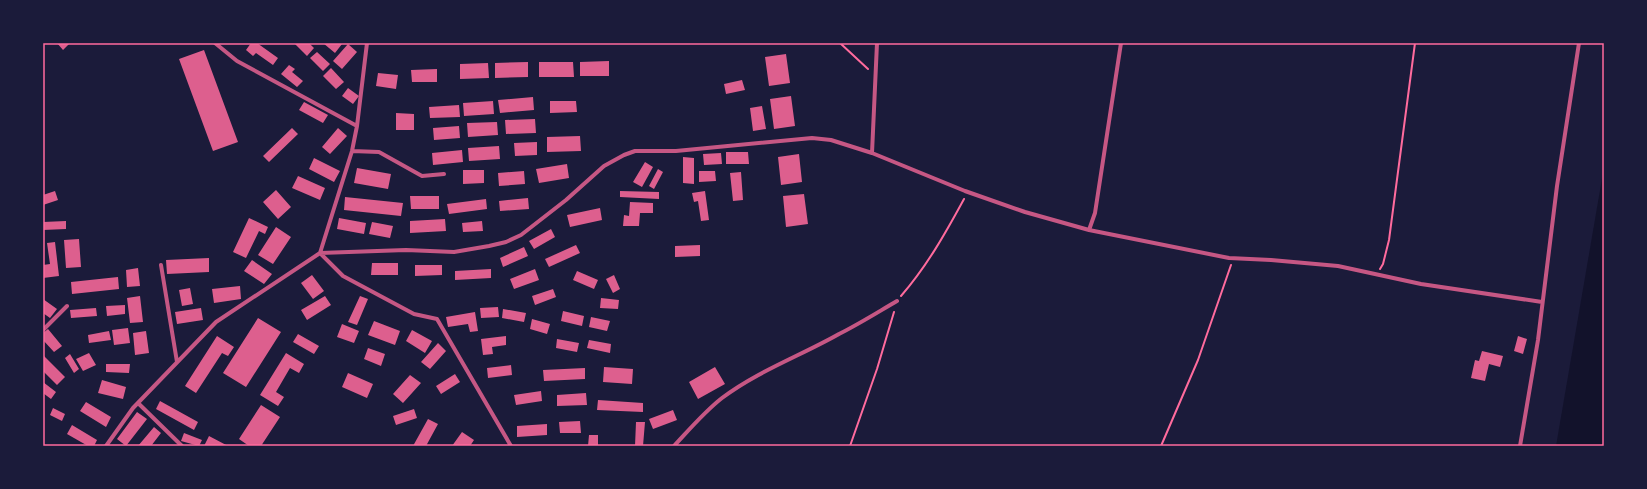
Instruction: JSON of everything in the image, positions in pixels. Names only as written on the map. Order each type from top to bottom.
[{"type":"street","points":[[215,43],[237,61],[357,126]]},
{"type":"street","points":[[320,253],[352,151],[357,126],[367,43]]},
{"type":"street","points":[[872,153],[876,43]]},
{"type":"street","points":[[1090,230],[1095,213],[1121,43]]},
{"type":"street","points":[[1520,446],[1538,340],[1542,302],[1579,43]]},
{"type":"street","points":[[106,446],[138,403],[216,322],[320,253],[406,250],[454,252],[506,242],[521,235],[538,222],[604,166],[635,151],[676,150],[812,138],[831,140],[872,153],[968,192],[1025,212],[1090,230],[1233,258],[1338,266],[1377,273],[1421,284],[1542,302]]},
{"type":"street","points":[[352,151],[379,152],[422,176],[444,174]]},
{"type":"street","points":[[320,253],[343,276],[414,314],[437,319],[511,446]]},
{"type":"street","points":[[161,265],[177,362]]},
{"type":"street","points":[[674,446],[716,404],[742,384],[782,361],[839,335],[897,301]]},
{"type":"street","points":[[43,330],[67,306]]},
{"type":"street","points":[[138,403],[182,446]]},
{"type":"path","points":[[840,43],[867,69],[876,72]]},
{"type":"path","points":[[1377,273],[1383,264],[1389,240],[1415,43]]},
{"type":"path","points":[[850,446],[877,369],[897,301],[916,279],[934,254],[968,192]]},
{"type":"path","points":[[1160,446],[1198,360],[1233,258]]},
{"type":"shaded area","points":[[1604,167],[1604,446],[1556,446]]},
{"type":"building","points":[[57,43],[70,43],[63,50]]},
{"type":"building","points":[[251,43],[257,43],[278,58],[273,65],[256,53],[253,56],[246,50]]},
{"type":"building","points":[[294,43],[309,43],[314,48],[307,56]]},
{"type":"building","points":[[323,43],[341,43],[342,44],[335,53]]},
{"type":"building","points":[[348,44],[357,52],[342,69],[333,61]]},
{"type":"building","points":[[204,50],[238,142],[213,151],[179,59]]},
{"type":"building","points":[[317,52],[330,64],[323,71],[310,58]]},
{"type":"building","points":[[786,54],[790,83],[769,86],[765,57]]},
{"type":"building","points":[[609,61],[609,76],[580,76],[580,62]]},
{"type":"building","points":[[528,62],[528,77],[495,78],[495,63]]},
{"type":"building","points":[[539,62],[573,62],[574,77],[539,77]]},
{"type":"building","points":[[488,63],[489,78],[460,79],[460,64]]},
{"type":"building","points":[[289,65],[295,69],[292,72],[303,81],[297,87],[281,74]]},
{"type":"building","points":[[331,68],[344,82],[336,89],[323,76]]},
{"type":"building","points":[[437,69],[437,82],[412,82],[411,70]]},
{"type":"building","points":[[378,73],[398,75],[396,89],[376,86]]},
{"type":"building","points":[[742,80],[745,90],[726,94],[724,84]]},
{"type":"building","points":[[348,88],[359,96],[353,104],[342,96]]},
{"type":"building","points":[[791,96],[795,126],[774,129],[770,99]]},
{"type":"building","points":[[533,97],[534,110],[500,113],[498,100]]},
{"type":"building","points":[[493,101],[494,114],[464,116],[463,103]]},
{"type":"building","points":[[550,101],[576,101],[577,112],[550,113]]},
{"type":"building","points":[[304,102],[328,115],[323,123],[299,110]]},
{"type":"building","points":[[459,105],[460,117],[430,118],[429,107]]},
{"type":"building","points":[[762,106],[766,129],[753,131],[750,108]]},
{"type":"building","points":[[396,113],[414,114],[414,130],[396,130]]},
{"type":"building","points":[[535,119],[536,133],[506,134],[505,120]]},
{"type":"building","points":[[497,122],[498,135],[468,137],[467,123]]},
{"type":"building","points":[[459,126],[460,138],[434,140],[433,128]]},
{"type":"building","points":[[292,128],[298,134],[269,162],[263,156]]},
{"type":"building","points":[[338,128],[347,136],[330,154],[322,147]]},
{"type":"building","points":[[580,136],[581,151],[547,152],[547,137]]},
{"type":"building","points":[[537,142],[537,155],[515,156],[514,143]]},
{"type":"building","points":[[499,146],[500,159],[469,161],[468,148]]},
{"type":"building","points":[[462,150],[463,162],[433,165],[432,153]]},
{"type":"building","points":[[726,152],[748,152],[749,164],[726,164]]},
{"type":"building","points":[[721,153],[722,164],[704,165],[703,154]]},
{"type":"building","points":[[799,154],[802,182],[781,185],[778,157]]},
{"type":"building","points":[[683,157],[694,158],[694,184],[683,183]]},
{"type":"building","points":[[314,158],[340,171],[334,182],[309,169]]},
{"type":"building","points":[[645,162],[653,167],[642,187],[633,182]]},
{"type":"building","points":[[567,164],[569,178],[539,183],[536,169]]},
{"type":"building","points":[[357,168],[391,174],[388,189],[354,183]]},
{"type":"building","points":[[658,169],[663,172],[654,189],[649,186]]},
{"type":"building","points":[[463,170],[484,170],[484,183],[463,184]]},
{"type":"building","points":[[524,171],[525,184],[499,186],[498,173]]},
{"type":"building","points":[[699,171],[715,171],[716,181],[699,182]]},
{"type":"building","points":[[741,172],[743,200],[733,201],[730,173]]},
{"type":"building","points":[[298,176],[325,188],[320,200],[292,188]]},
{"type":"building","points":[[276,190],[291,207],[278,219],[263,202]]},
{"type":"building","points":[[55,191],[58,200],[43,205],[43,195]]},
{"type":"building","points":[[620,191],[659,192],[659,199],[620,197]]},
{"type":"building","points":[[705,191],[709,220],[701,221],[698,201],[694,202],[692,193]]},
{"type":"building","points":[[804,194],[808,224],[786,227],[783,196]]},
{"type":"building","points":[[410,196],[439,196],[439,209],[411,209]]},
{"type":"building","points":[[345,197],[403,203],[401,216],[344,210]]},
{"type":"building","points":[[528,198],[529,209],[500,211],[499,201]]},
{"type":"building","points":[[486,199],[487,209],[449,214],[447,204]]},
{"type":"building","points":[[630,202],[653,203],[653,213],[640,213],[639,226],[623,226],[624,215],[629,216]]},
{"type":"building","points":[[600,208],[602,220],[570,227],[567,215]]},
{"type":"building","points":[[249,218],[268,227],[265,234],[259,231],[246,258],[233,252]]},
{"type":"building","points":[[339,218],[366,223],[364,234],[337,229]]},
{"type":"building","points":[[445,219],[446,231],[410,233],[410,221]]},
{"type":"building","points":[[66,221],[66,229],[43,230],[43,222]]},
{"type":"building","points":[[482,221],[483,231],[463,232],[462,223]]},
{"type":"building","points":[[372,222],[393,226],[390,238],[369,234]]},
{"type":"building","points":[[276,227],[291,237],[273,264],[258,255]]},
{"type":"building","points":[[551,229],[555,237],[534,249],[529,241]]},
{"type":"building","points":[[79,239],[81,267],[66,268],[64,240]]},
{"type":"building","points":[[55,242],[59,276],[43,278],[43,265],[50,264],[47,243]]},
{"type":"building","points":[[576,245],[580,253],[549,267],[545,259]]},
{"type":"building","points":[[700,245],[700,256],[675,257],[675,246]]},
{"type":"building","points":[[524,247],[528,256],[503,267],[500,258]]},
{"type":"building","points":[[209,258],[209,272],[167,274],[166,260]]},
{"type":"building","points":[[252,260],[272,274],[264,284],[244,271]]},
{"type":"building","points":[[372,263],[398,263],[398,275],[371,275]]},
{"type":"building","points":[[415,265],[442,265],[442,275],[415,276]]},
{"type":"building","points":[[138,268],[140,286],[127,287],[126,270]]},
{"type":"building","points":[[491,269],[491,278],[455,280],[455,271]]},
{"type":"building","points":[[535,269],[539,280],[514,289],[510,279]]},
{"type":"building","points":[[577,271],[598,280],[594,289],[573,280]]},
{"type":"building","points":[[312,275],[324,291],[313,299],[301,283]]},
{"type":"building","points":[[614,275],[620,289],[613,293],[606,279]]},
{"type":"building","points":[[118,277],[119,289],[72,294],[71,282]]},
{"type":"building","points":[[240,286],[241,299],[214,303],[212,289]]},
{"type":"building","points":[[190,288],[193,304],[182,306],[179,290]]},
{"type":"building","points":[[553,289],[556,297],[535,305],[532,296]]},
{"type":"building","points":[[140,296],[143,322],[130,323],[127,298]]},
{"type":"building","points":[[325,296],[331,305],[307,320],[301,310]]},
{"type":"building","points":[[360,296],[368,299],[357,325],[348,322]]},
{"type":"building","points":[[601,298],[619,300],[618,309],[600,308]]},
{"type":"building","points":[[43,299],[57,309],[50,318],[43,313]]},
{"type":"building","points":[[125,305],[125,314],[107,316],[106,306]]},
{"type":"building","points":[[498,307],[499,317],[481,318],[480,308]]},
{"type":"building","points":[[96,308],[97,316],[71,318],[70,310]]},
{"type":"building","points":[[201,308],[203,320],[177,324],[175,312]]},
{"type":"building","points":[[503,309],[526,313],[524,322],[502,318]]},
{"type":"building","points":[[563,311],[584,316],[582,326],[561,321]]},
{"type":"building","points":[[475,312],[478,331],[470,332],[468,324],[448,327],[446,317]]},
{"type":"building","points":[[591,317],[610,321],[607,331],[589,327]]},
{"type":"building","points":[[258,318],[281,332],[246,387],[223,373]]},
{"type":"building","points":[[532,319],[550,324],[547,334],[530,329]]},
{"type":"building","points":[[374,321],[400,331],[395,345],[368,335]]},
{"type":"building","points":[[342,324],[359,331],[354,343],[337,337]]},
{"type":"building","points":[[128,328],[130,343],[114,345],[112,330]]},
{"type":"building","points":[[48,329],[62,346],[54,352],[43,340],[43,333]]},
{"type":"building","points":[[412,330],[432,341],[425,353],[406,341]]},
{"type":"building","points":[[109,331],[111,340],[89,343],[88,335]]},
{"type":"building","points":[[146,331],[149,353],[135,355],[133,333]]},
{"type":"building","points":[[298,334],[319,346],[314,354],[293,342]]},
{"type":"building","points":[[217,336],[234,347],[228,356],[222,353],[196,393],[185,386]]},
{"type":"building","points":[[506,336],[506,345],[492,347],[493,354],[483,355],[481,339]]},
{"type":"building","points":[[1518,336],[1527,339],[1523,354],[1514,351]]},
{"type":"building","points":[[557,339],[579,343],[577,352],[556,348]]},
{"type":"building","points":[[589,340],[611,344],[610,353],[587,348]]},
{"type":"building","points":[[438,343],[446,351],[430,369],[421,362]]},
{"type":"building","points":[[368,348],[385,354],[381,366],[364,359]]},
{"type":"building","points":[[1482,351],[1503,356],[1500,367],[1489,364],[1485,381],[1471,378],[1475,360],[1479,361]]},
{"type":"building","points":[[89,353],[96,365],[83,371],[76,359]]},
{"type":"building","points":[[286,353],[304,364],[299,373],[290,368],[276,392],[284,397],[278,406],[260,395]]},
{"type":"building","points":[[70,354],[79,369],[74,373],[65,358]]},
{"type":"building","points":[[43,355],[65,377],[57,385],[43,371]]},
{"type":"building","points":[[106,364],[130,364],[129,373],[106,372]]},
{"type":"building","points":[[511,365],[512,375],[488,378],[487,368]]},
{"type":"building","points":[[604,367],[633,369],[632,384],[603,382]]},
{"type":"building","points":[[715,367],[725,384],[698,399],[689,382]]},
{"type":"building","points":[[585,368],[585,379],[544,381],[543,370]]},
{"type":"building","points":[[348,373],[373,384],[367,398],[342,387]]},
{"type":"building","points":[[455,374],[460,382],[441,394],[436,386]]},
{"type":"building","points":[[410,375],[421,383],[403,403],[393,394]]},
{"type":"building","points":[[102,380],[126,387],[123,399],[98,393]]},
{"type":"building","points":[[43,382],[56,392],[51,399],[43,393]]},
{"type":"building","points":[[541,391],[542,401],[516,405],[514,395]]},
{"type":"building","points":[[586,393],[587,405],[557,406],[557,395]]},
{"type":"building","points":[[598,400],[643,403],[643,412],[597,410]]},
{"type":"building","points":[[160,401],[198,422],[194,430],[156,409]]},
{"type":"building","points":[[86,402],[111,417],[106,427],[80,411]]},
{"type":"building","points":[[261,405],[280,417],[261,446],[249,446],[239,439]]},
{"type":"building","points":[[53,408],[65,414],[62,421],[50,415]]},
{"type":"building","points":[[414,409],[417,418],[396,425],[393,416]]},
{"type":"building","points":[[673,410],[677,420],[653,429],[649,419]]},
{"type":"building","points":[[137,412],[147,419],[126,446],[117,439]]},
{"type":"building","points":[[428,419],[438,424],[426,446],[413,446]]},
{"type":"building","points":[[580,421],[581,433],[560,433],[559,422]]},
{"type":"building","points":[[636,422],[645,422],[643,446],[635,446]]},
{"type":"building","points":[[547,424],[547,435],[517,437],[517,426]]},
{"type":"building","points":[[72,425],[97,440],[94,446],[88,446],[67,434]]},
{"type":"building","points":[[154,427],[161,433],[151,446],[138,446]]},
{"type":"building","points":[[462,432],[474,440],[470,446],[452,446]]},
{"type":"building","points":[[184,433],[202,440],[199,446],[181,441]]},
{"type":"building","points":[[589,435],[598,435],[598,446],[588,446]]},
{"type":"building","points":[[209,436],[228,446],[204,446]]}]
